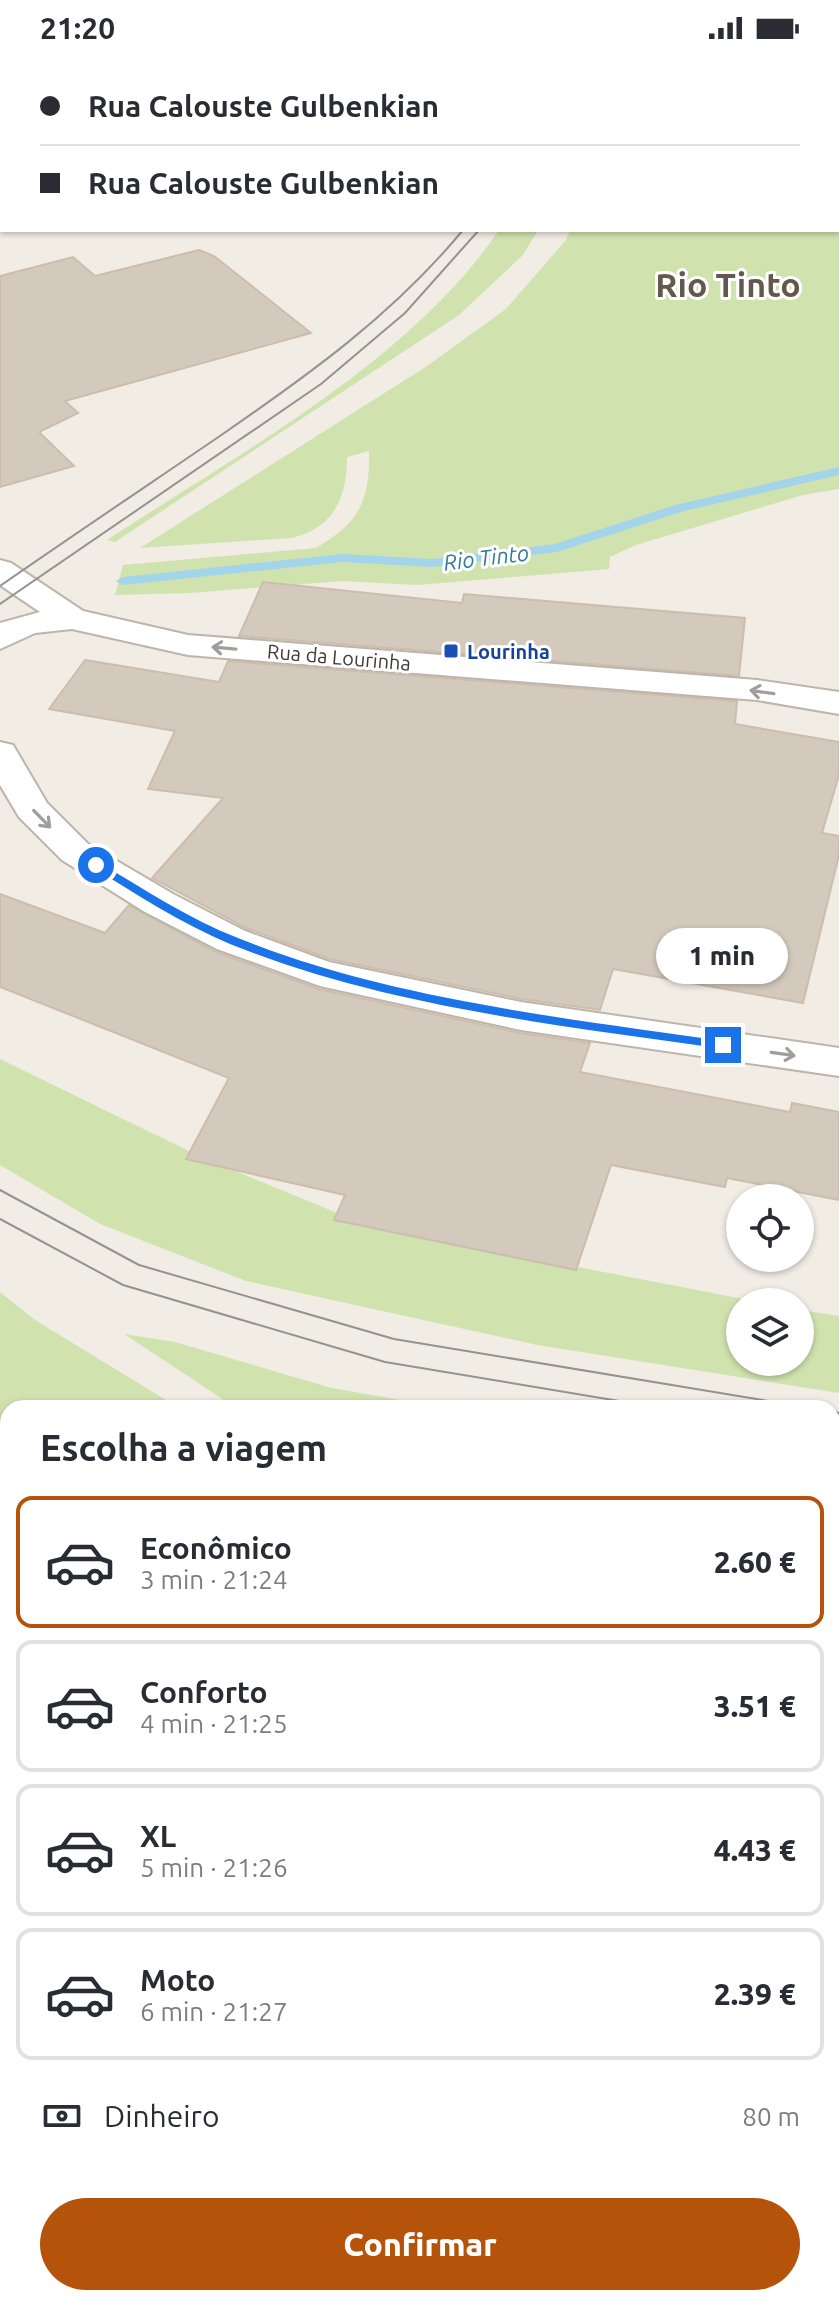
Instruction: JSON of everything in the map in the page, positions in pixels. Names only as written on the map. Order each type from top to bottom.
[{"type":"street","name":"Rua da Lourinha","points":[[0,570],[72,619],[188,645],[757,690],[839,703]]},
{"type":"street","points":[[0,639],[9,630],[40,622],[72,619]]},
{"type":"street","points":[[0,753],[32,809],[75,852],[159,903],[231,940],[320,973],[521,1016],[839,1062]]},
{"type":"green space","points":[[497,232],[537,232],[523,255],[459,315],[115,542],[107,540],[319,402],[419,322],[462,277]]},
{"type":"green space","points":[[569,232],[839,232],[839,489],[803,495],[636,545],[610,557],[609,569],[418,585],[342,581],[191,593],[115,595],[123,565],[316,548],[343,529],[364,497],[369,451],[347,457],[341,498],[328,519],[306,533],[292,538],[140,548],[427,366],[506,309],[566,240]]},
{"type":"green space","points":[[0,1059],[199,1156],[347,1217],[438,1240],[726,1296],[726,1375],[537,1345],[246,1281],[100,1224],[0,1165]]},
{"type":"green space","points":[[0,1292],[35,1320],[166,1400],[0,1400]]},
{"type":"green space","points":[[814,1312],[839,1316],[839,1393],[732,1376],[814,1376]]},
{"type":"green space","points":[[124,1334],[175,1342],[332,1388],[400,1400],[224,1400]]},
{"type":"building","points":[[199,250],[214,256],[311,333],[65,401],[78,413],[39,432],[74,466],[0,487],[0,276],[73,257],[95,276]]},
{"type":"building","points":[[263,582],[462,603],[464,594],[745,618],[739,676],[239,636]]},
{"type":"building","points":[[85,660],[219,682],[228,661],[737,701],[735,724],[839,742],[839,775],[822,833],[839,836],[839,855],[803,1003],[613,969],[600,1010],[522,999],[330,959],[246,928],[152,878],[223,798],[148,789],[175,731],[49,709]]},
{"type":"building","points":[[0,894],[105,933],[129,905],[216,952],[319,989],[520,1033],[590,1043],[580,1072],[790,1112],[792,1103],[839,1112],[839,1200],[814,1195],[814,1184],[758,1184],[727,1178],[725,1187],[611,1165],[576,1270],[334,1220],[345,1195],[186,1159],[229,1078],[0,987]]},
{"type":"waterway","name":"Rio Tinto","points":[[123,581],[343,558],[432,563],[557,548],[680,508],[839,471]]},
{"type":"tram line","points":[[0,586],[217,438],[348,343],[408,290],[461,232]]},
{"type":"tram line","points":[[0,604],[321,384],[405,313],[477,232]]},
{"type":"tram line","points":[[0,1190],[139,1265],[394,1339],[763,1400]]},
{"type":"tram line","points":[[0,1219],[123,1285],[385,1362],[613,1400]]},
{"type":"place","name":"Lourinha","points":[[451,651]]},
{"type":"district","name":"Rio Tinto","points":[[728,284]]},
{"type":"route","points":[[96,865],[159,903],[231,940],[320,973],[521,1016],[723,1045]]}]
